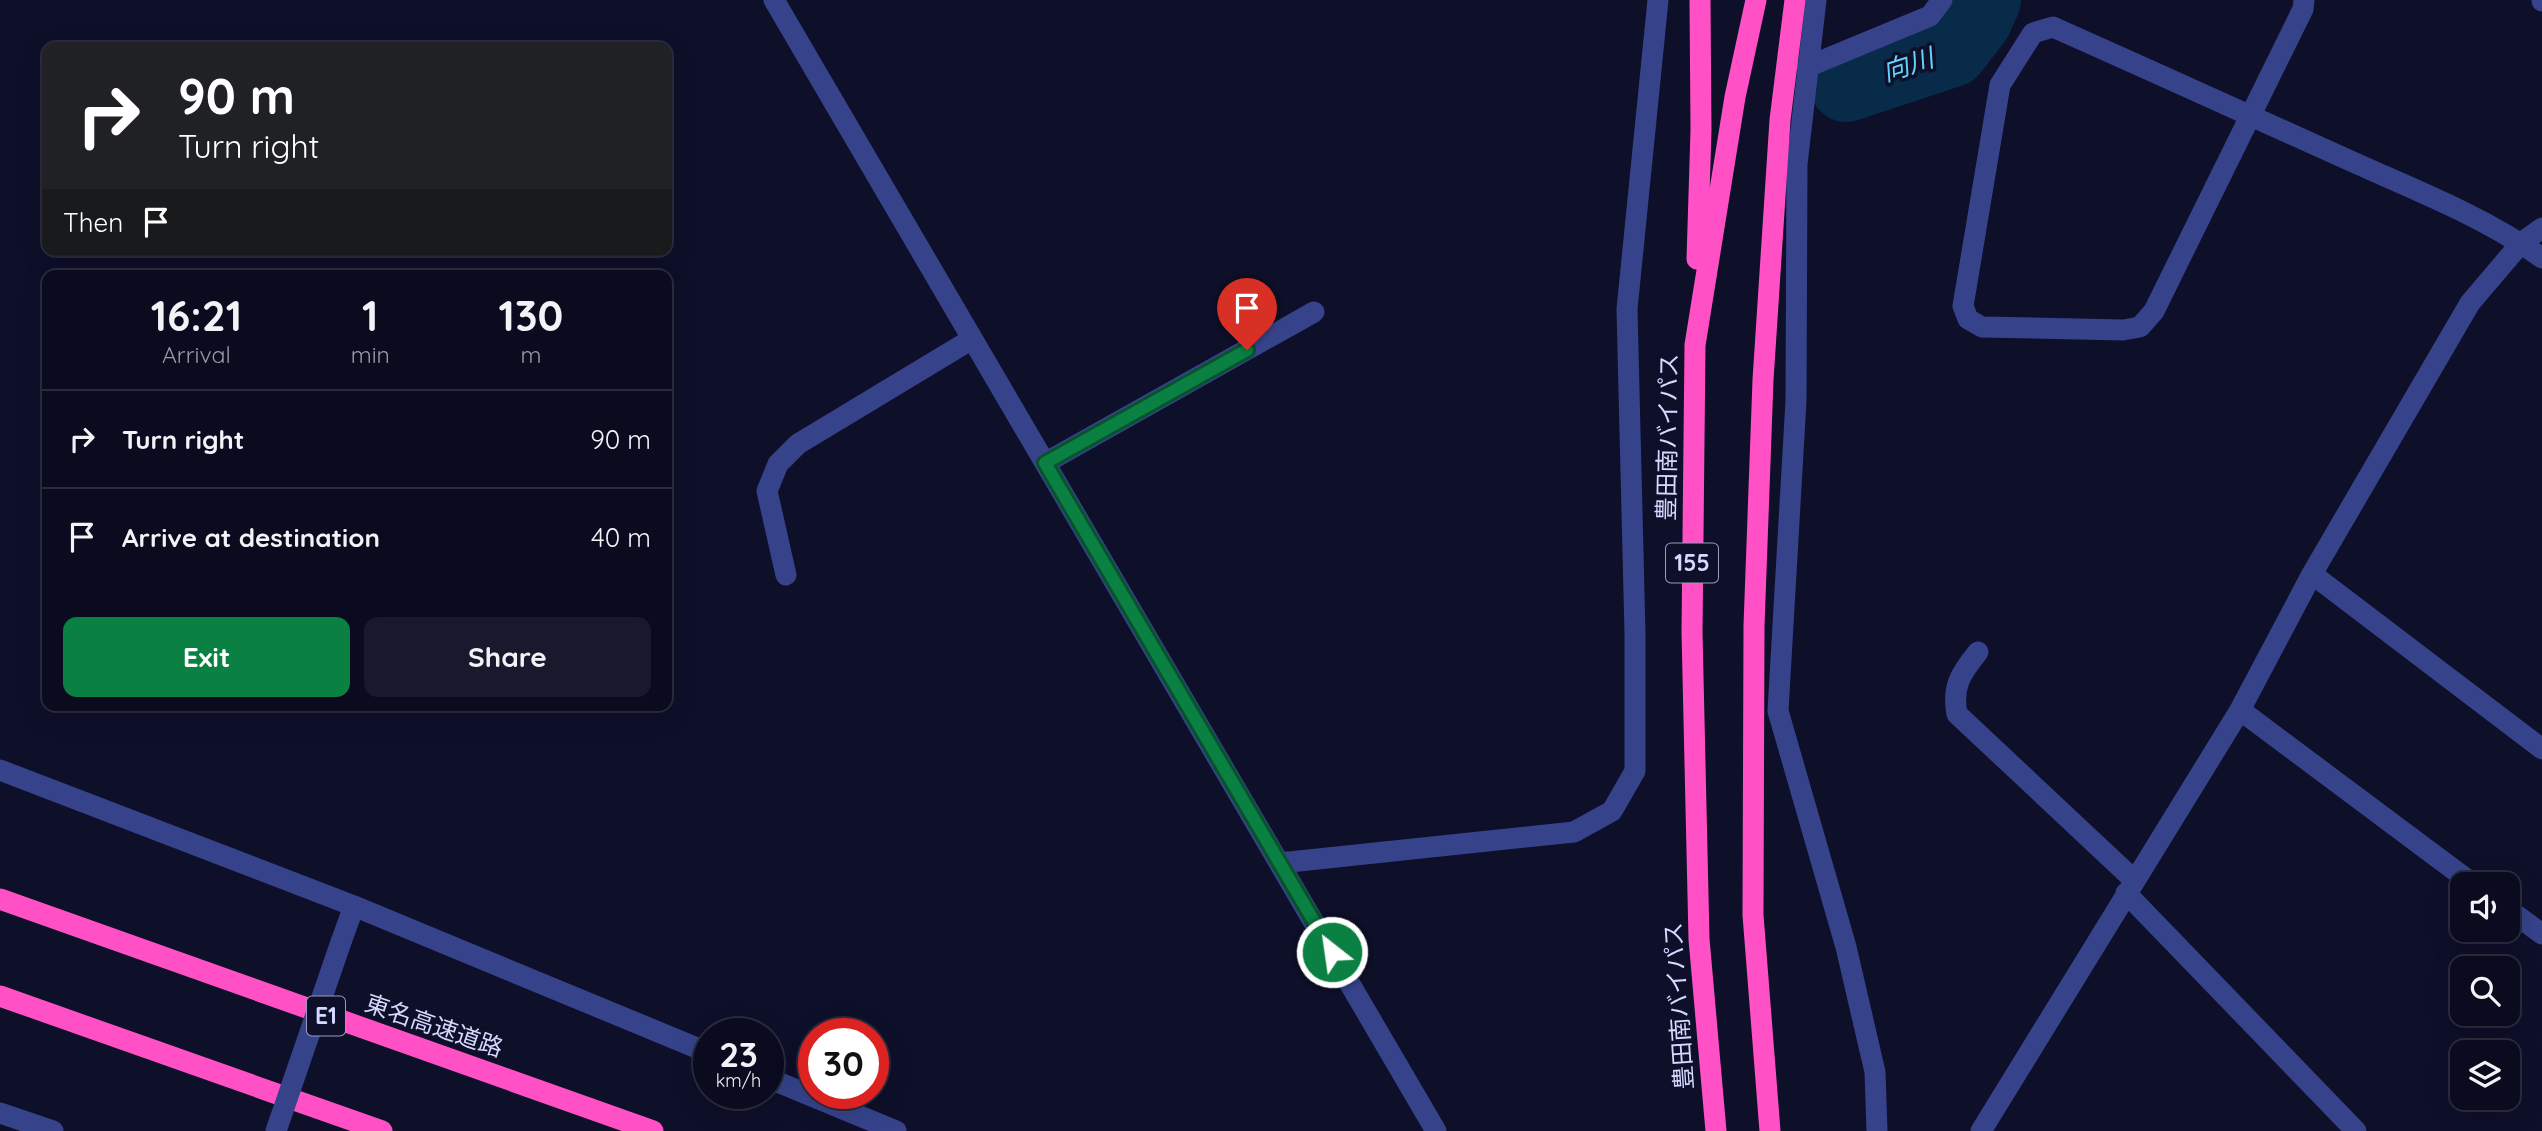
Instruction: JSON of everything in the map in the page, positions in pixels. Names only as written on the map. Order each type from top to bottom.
[{"type":"highway","name":"155","points":[[1695,345],[1701,130],[1700,0]]},
{"type":"highway","name":"豊田南バイパス","points":[[1716,1131],[1699,939],[1692,632],[1695,345],[1735,97],[1756,0]]},
{"type":"highway","points":[[1770,1131],[1754,915],[1754,626],[1763,380],[1780,120],[1795,0]]},
{"type":"highway","name":"東名高速道路","points":[[0,900],[653,1131]]},
{"type":"highway","points":[[0,996],[382,1131]]},
{"type":"street","points":[[774,0],[1436,1131]]},
{"type":"street","points":[[1280,863],[1574,832],[1612,810],[1635,771],[1635,634],[1627,309],[1658,0]]},
{"type":"street","points":[[1816,0],[1797,164],[1796,401],[1778,711],[1849,960],[1875,1072],[1877,1131]]},
{"type":"street","points":[[1807,67],[1930,16],[1941,0]]},
{"type":"street","points":[[2304,0],[2250,115],[2154,311],[2140,327],[2123,330],[1982,327],[1968,319],[1963,306],[2000,85],[2033,33],[2053,27],[2250,115],[2452,207],[2521,243],[2542,258]]},
{"type":"street","points":[[1981,1131],[2240,710],[2312,574],[2470,303],[2521,243],[2542,228]]},
{"type":"street","points":[[1045,463],[1314,312]]},
{"type":"street","points":[[786,575],[767,491],[778,464],[798,444],[972,339]]},
{"type":"street","points":[[2312,574],[2542,749]]},
{"type":"street","points":[[1978,652],[1960,674],[1953,694],[1957,714],[2130,887],[2356,1131]]},
{"type":"street","points":[[2240,710],[2457,872]]},
{"type":"street","points":[[0,770],[354,906],[693,1046]]},
{"type":"street","points":[[276,1131],[354,906]]},
{"type":"street","points":[[2520,918],[2542,934]]},
{"type":"street","points":[[784,1085],[896,1131]]},
{"type":"street","points":[[0,1114],[53,1131]]},
{"type":"waterway","name":"向川","points":[[1846,86],[1952,51],[1976,20],[1985,0]]},
{"type":"route","points":[[1247,350],[1045,463],[1332,952]]}]
